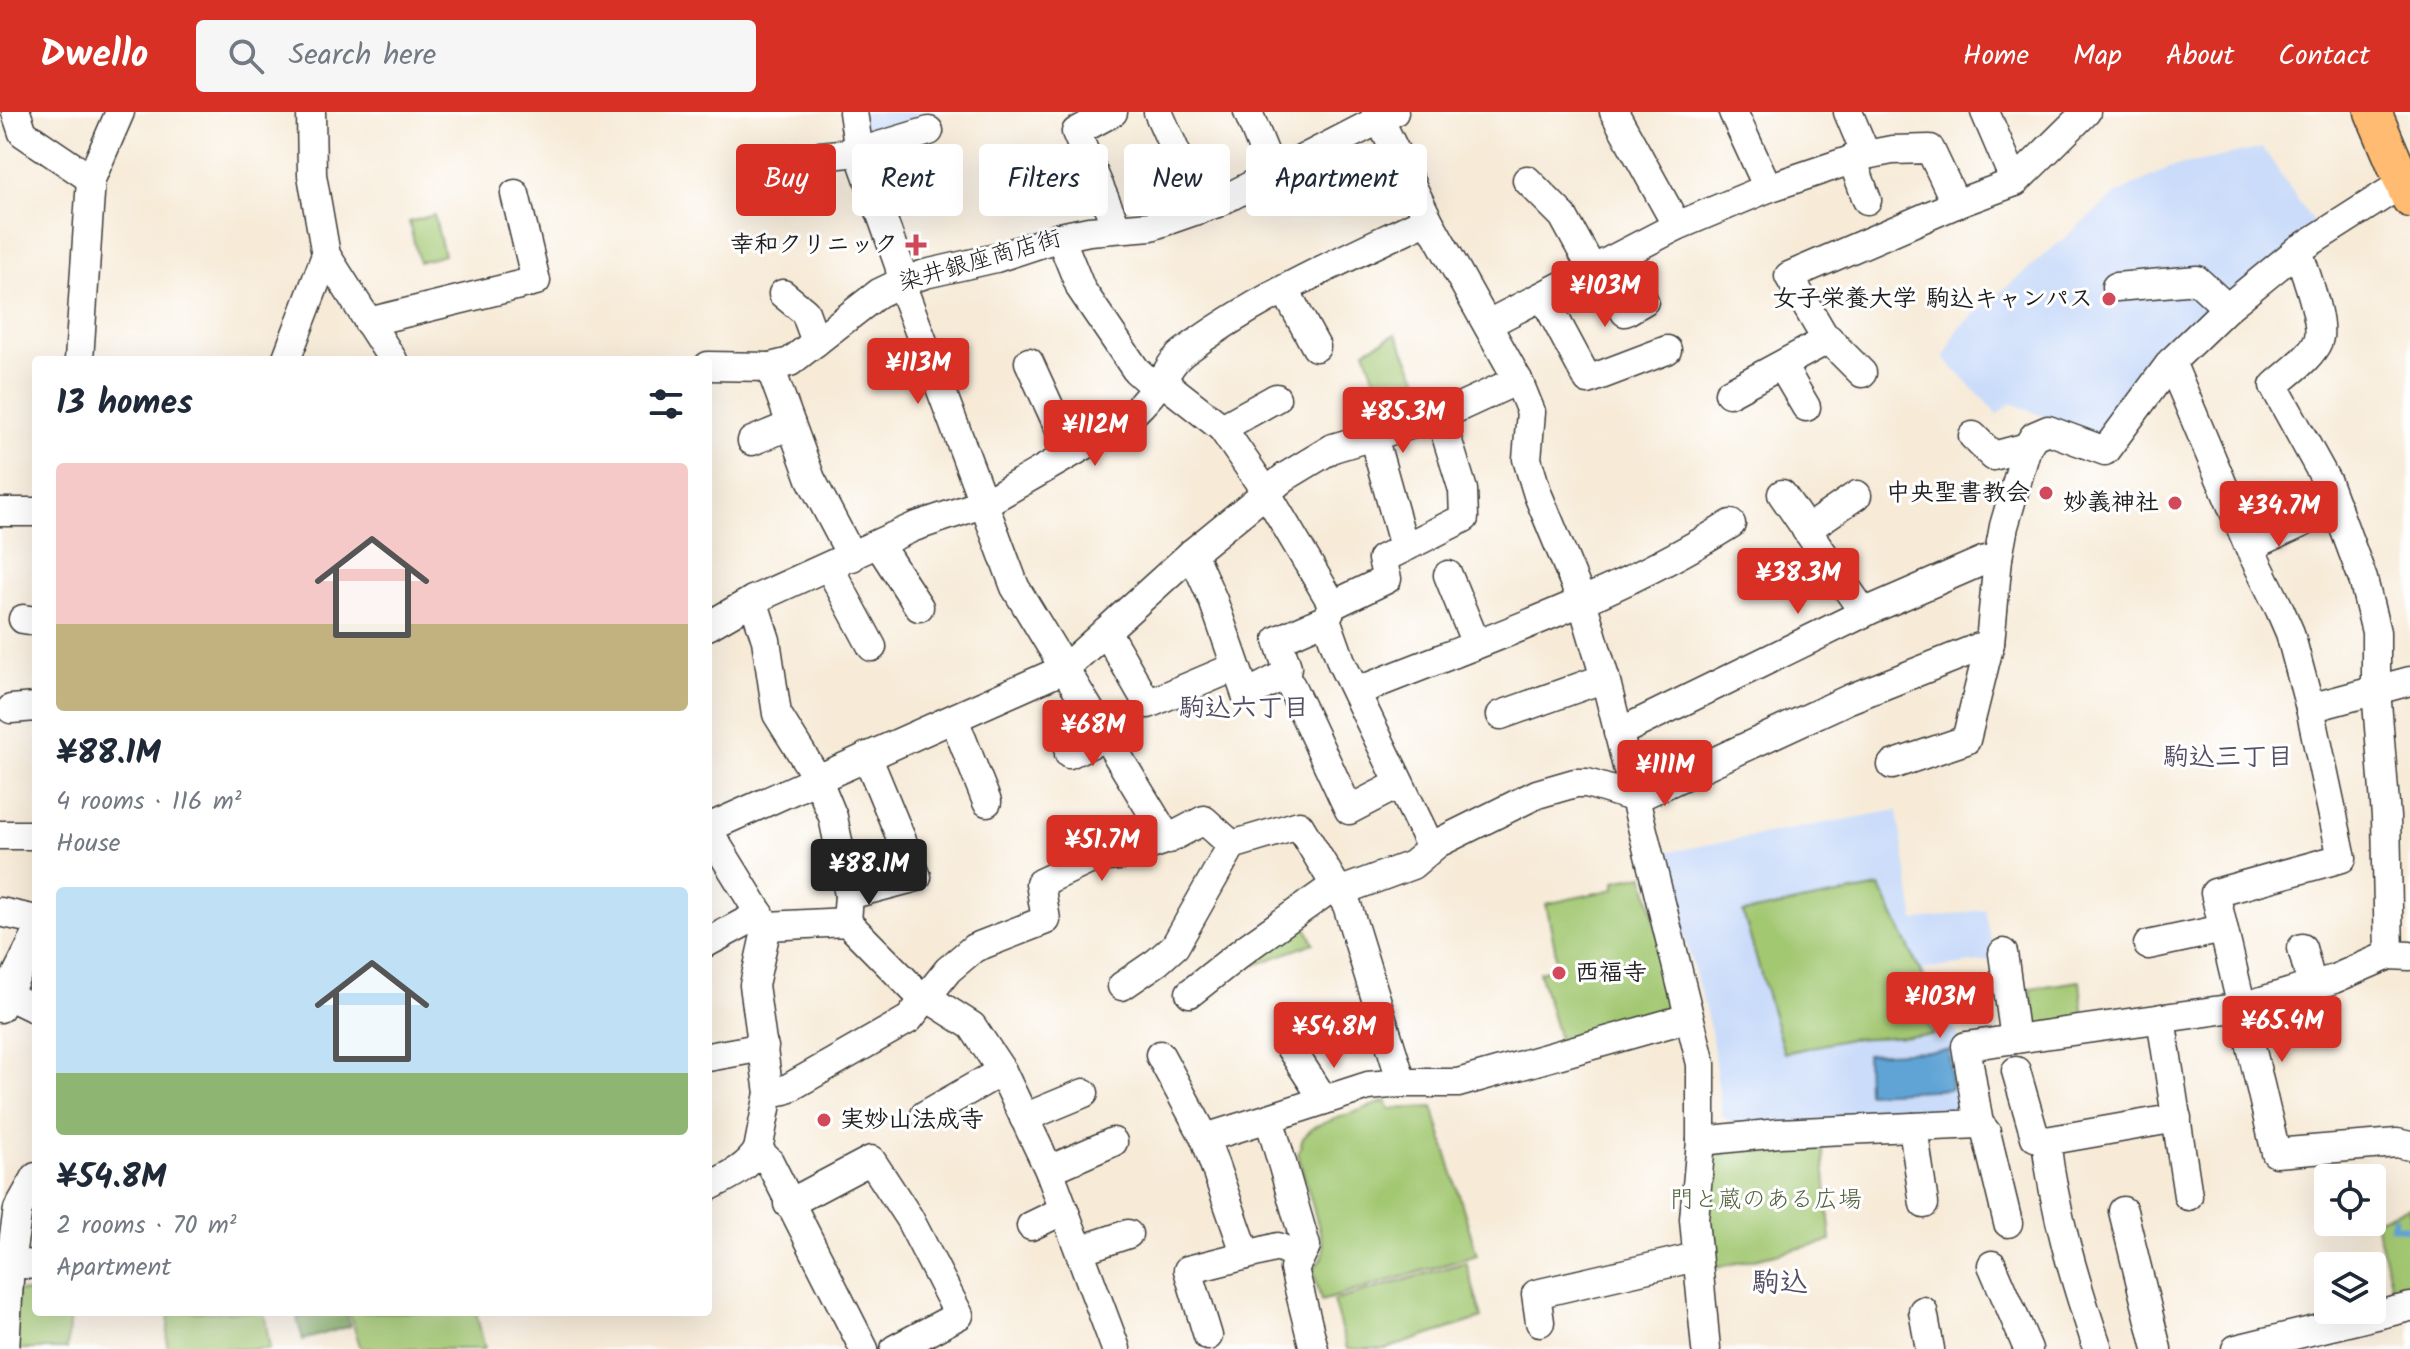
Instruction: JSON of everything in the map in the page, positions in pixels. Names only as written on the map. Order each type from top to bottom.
[{"type":"main road","points":[[2373,112],[2407,191]]},
{"type":"main road","points":[[2400,112],[2410,135]]},
{"type":"street","points":[[16,112],[23,133],[91,179]]},
{"type":"street","points":[[79,356],[91,179],[120,112]]},
{"type":"street","points":[[311,112],[312,175],[326,255],[390,356]]},
{"type":"street","points":[[853,112],[858,144]]},
{"type":"street","points":[[1113,112],[1076,132],[1117,228]]},
{"type":"street","points":[[1158,112],[1172,144]]},
{"type":"street","points":[[1248,112],[1261,144]]},
{"type":"street","points":[[1614,112],[1677,226]]},
{"type":"street","points":[[1733,112],[1768,188]]},
{"type":"street","points":[[1848,112],[1867,200]]},
{"type":"street","points":[[1985,112],[2015,182]]},
{"type":"street","points":[[1862,373],[1823,334],[1789,276],[2015,182],[2086,112]]},
{"type":"street","points":[[1383,115],[1428,219],[1518,380],[1531,412],[1527,459],[1538,495],[1582,601],[1636,798],[1659,865],[1688,1018],[1701,1064],[1701,1141],[1694,1219],[1706,1349]]},
{"type":"street","name":"染井銀座商店街","points":[[1329,144],[1383,115]]},
{"type":"street","points":[[886,144],[929,131]]},
{"type":"street","points":[[1488,324],[1677,226],[1768,188],[1859,157],[1892,150],[1930,149],[1956,204]]},
{"type":"street","points":[[1527,180],[1563,216],[1625,312],[1644,301]]},
{"type":"street","points":[[1892,765],[1966,740],[1990,643],[2004,526],[2027,447],[2034,436],[2048,430],[2105,451],[2171,362],[2227,308],[2298,250],[2407,191]]},
{"type":"street","points":[[368,322],[536,281],[515,194]]},
{"type":"street","points":[[882,216],[946,406],[1015,587],[1168,839]]},
{"type":"street","name":"染井銀座商店街","points":[[712,366],[770,367],[790,362],[879,293],[925,274],[996,258],[1060,237],[1151,226],[1180,216]]},
{"type":"street","points":[[712,624],[753,600],[914,527],[985,503],[1120,425],[1183,353],[1285,290],[1428,219]]},
{"type":"street","points":[[1060,237],[1081,289],[1136,370],[1222,428],[1266,492],[1330,612],[1356,692],[1431,848]]},
{"type":"street","points":[[2008,1223],[1986,1132],[1979,1124],[1966,1046],[2014,1053],[2161,1018],[2242,1007],[2400,955],[2376,689],[2376,632],[2363,579],[2327,482],[2274,386],[2313,349],[2320,338],[2314,301],[2298,250]]},
{"type":"street","points":[[288,356],[326,255]]},
{"type":"street","points":[[2116,287],[2197,280],[2227,308]]},
{"type":"street","points":[[1285,290],[1316,347]]},
{"type":"street","points":[[783,294],[805,312],[816,342]]},
{"type":"street","points":[[1543,296],[1588,380],[1667,350]]},
{"type":"street","points":[[1729,393],[1829,339]]},
{"type":"street","points":[[1029,362],[1070,452]]},
{"type":"street","points":[[2171,362],[2249,547],[2290,633],[2310,708],[2342,858],[2215,893],[2276,1153],[2397,1143],[2410,1146]]},
{"type":"street","points":[[1782,366],[1806,407]]},
{"type":"street","points":[[770,367],[872,647]]},
{"type":"street","points":[[712,839],[817,778],[1064,669],[1192,553],[1266,492],[1333,448],[1440,416],[1518,380]]},
{"type":"street","points":[[1222,428],[1276,398]]},
{"type":"street","points":[[1399,784],[1349,810],[1289,680],[1278,640],[1387,579],[1382,559],[1464,518],[1463,490],[1440,416]]},
{"type":"street","points":[[752,441],[791,425]]},
{"type":"street","points":[[1373,436],[1404,547]]},
{"type":"street","points":[[1973,436],[1993,456],[2027,447]]},
{"type":"street","points":[[1782,494],[1864,613]]},
{"type":"street","points":[[1806,530],[1857,495]]},
{"type":"street","points":[[2249,547],[2337,507]]},
{"type":"street","points":[[0,512],[32,512]]},
{"type":"street","points":[[1356,692],[1582,601],[1681,556],[1731,524]]},
{"type":"street","points":[[879,545],[919,607]]},
{"type":"street","points":[[1192,553],[1213,600],[1246,695],[1289,680]]},
{"type":"street","points":[[1618,733],[1864,613],[1985,560],[1998,558]]},
{"type":"street","points":[[1448,575],[1476,644]]},
{"type":"street","points":[[753,600],[766,640],[777,714],[817,778],[833,817],[848,908],[926,1000],[972,1026],[1002,1071],[1049,1170],[1116,1349]]},
{"type":"street","points":[[1106,631],[1148,704],[1235,667]]},
{"type":"street","points":[[1190,993],[1327,891],[1412,865],[1431,848],[1537,794],[1575,783],[1587,783],[1636,798],[1849,699],[1990,643]]},
{"type":"street","points":[[1501,715],[1605,678]]},
{"type":"street","points":[[2310,708],[2410,681]]},
{"type":"street","points":[[954,719],[987,802]]},
{"type":"street","points":[[1069,754],[1105,737]]},
{"type":"street","points":[[712,940],[764,920],[848,908],[917,877],[867,756]]},
{"type":"street","points":[[769,1093],[785,1090],[909,1019],[948,970],[974,948],[1046,920],[1040,883],[1094,858],[1119,856],[1168,839],[1204,820],[1232,845]]},
{"type":"street","points":[[1122,986],[1175,946],[1232,845],[1299,825],[1347,905],[1402,1083]]},
{"type":"street","points":[[0,835],[32,835]]},
{"type":"street","points":[[712,842],[764,920],[754,985],[769,1093],[758,1150],[753,1159],[712,1185]]},
{"type":"street","points":[[0,912],[32,919]]},
{"type":"street","points":[[2148,945],[2223,929]]},
{"type":"street","points":[[32,944],[4,1001],[32,1008]]},
{"type":"street","points":[[2302,948],[2312,986]]},
{"type":"street","points":[[2003,953],[2014,1053],[2035,1137],[2046,1141],[2177,1118]]},
{"type":"street","points":[[1205,1138],[1368,1086],[1458,1083],[1688,1018]]},
{"type":"street","points":[[2161,1018],[2188,1196]]},
{"type":"street","points":[[1287,1043],[1324,1100]]},
{"type":"street","points":[[712,1056],[764,1047]]},
{"type":"street","points":[[1160,1055],[1205,1138],[1246,1255]]},
{"type":"street","points":[[925,1115],[1002,1071]]},
{"type":"street","points":[[1024,1118],[1084,1093]]},
{"type":"street","points":[[1269,1118],[1306,1246],[1294,1269],[1314,1349]]},
{"type":"street","points":[[1701,1141],[1815,1120],[1913,1127],[1979,1124]]},
{"type":"street","points":[[1913,1127],[1924,1204]]},
{"type":"street","points":[[2046,1141],[2056,1209],[2071,1272],[2098,1349]]},
{"type":"street","points":[[1049,1170],[1113,1142]]},
{"type":"street","points":[[758,1150],[769,1161],[788,1204],[864,1349]]},
{"type":"street","points":[[788,1204],[871,1160],[909,1218],[959,1315],[895,1349]]},
{"type":"street","points":[[5,1349],[18,1209],[32,1184]]},
{"type":"street","points":[[1031,1226],[1064,1210]]},
{"type":"street","points":[[2123,1211],[2157,1349]]},
{"type":"street","points":[[1080,1250],[1128,1234]]},
{"type":"street","points":[[1208,1336],[1188,1270],[1278,1247],[1300,1258]]},
{"type":"street","points":[[1540,1322],[1536,1294],[1696,1257]]},
{"type":"street","points":[[1992,1265],[2028,1349]]},
{"type":"street","points":[[2236,1349],[2410,1307]]},
{"type":"street","points":[[1923,1311],[1930,1349]]},
{"type":"shaded area","points":[[860,112],[938,112],[939,125],[869,142]]},
{"type":"shaded area","name":"女子栄養大学 駒込キャンパス","points":[[2263,148],[2314,224],[2107,433],[2096,438],[2011,403],[1998,415],[1944,358],[1958,328],[2115,195],[2168,168]]},
{"type":"shaded area","points":[[1897,810],[1915,921],[1985,909],[1995,960],[1922,970],[1960,1039],[1971,1112],[1737,1130],[1722,1115],[1711,1031],[1662,853]]},
{"type":"green space","points":[[434,215],[444,255],[419,262],[409,222]]},
{"type":"green space","points":[[1396,334],[1433,410],[1396,423],[1382,384],[1377,385],[1365,350]]},
{"type":"green space","points":[[1644,875],[1674,1003],[1671,1008],[1560,1043],[1539,972],[1556,968],[1546,904],[1615,889],[1615,881]]},
{"type":"green space","points":[[1880,887],[1939,1011],[1925,1020],[1934,1035],[1849,1039],[1784,1053],[1743,913]]},
{"type":"green space","points":[[1301,916],[1314,943],[1226,976]]},
{"type":"green space","points":[[2080,981],[2084,1019],[2031,1025],[2019,1014],[2034,1012],[2031,988]]},
{"type":"green space","points":[[1386,1101],[1390,1109],[1433,1107],[1477,1255],[1321,1301],[1313,1269],[1323,1257],[1324,1246],[1298,1154],[1303,1138],[1315,1126]]},
{"type":"green space","name":"門と蔵のある広場","points":[[1822,1139],[1831,1241],[1715,1268],[1708,1232],[1713,1160],[1720,1152]]},
{"type":"green space","points":[[2410,1207],[2410,1293],[2394,1296],[2386,1252],[2383,1252],[2379,1236],[2386,1236],[2386,1215]]},
{"type":"green space","points":[[1466,1262],[1482,1318],[1386,1349],[1347,1349],[1333,1301]]},
{"type":"green space","points":[[17,1291],[32,1293],[32,1316],[70,1316],[67,1349],[13,1349]]},
{"type":"green space","points":[[169,1316],[265,1316],[270,1349],[167,1349]]},
{"type":"green space","points":[[347,1316],[350,1326],[303,1340],[297,1318]]},
{"type":"green space","points":[[350,1316],[477,1316],[485,1349],[361,1349]]},
{"type":"water","points":[[1949,1050],[1951,1089],[1867,1093],[1866,1054]]},
{"type":"waterway","points":[[2394,1218],[2392,1226],[2410,1229]]},
{"type":"place","name":"幸和クリニック","points":[[916,245]]},
{"type":"place","name":"女子栄養大学 駒込キャンパス","points":[[2109,299]]},
{"type":"place","name":"中央聖書教会","points":[[2046,493]]},
{"type":"place","name":"妙義神社","points":[[2175,503]]},
{"type":"place","name":"西福寺","points":[[1559,973]]},
{"type":"place","name":"実妙山法成寺","points":[[824,1120]]},
{"type":"district","name":"駒込六丁目","points":[[1244,709]]},
{"type":"district","name":"駒込三丁目","points":[[2228,758]]},
{"type":"district","name":"駒込","points":[[1780,1283]]}]
